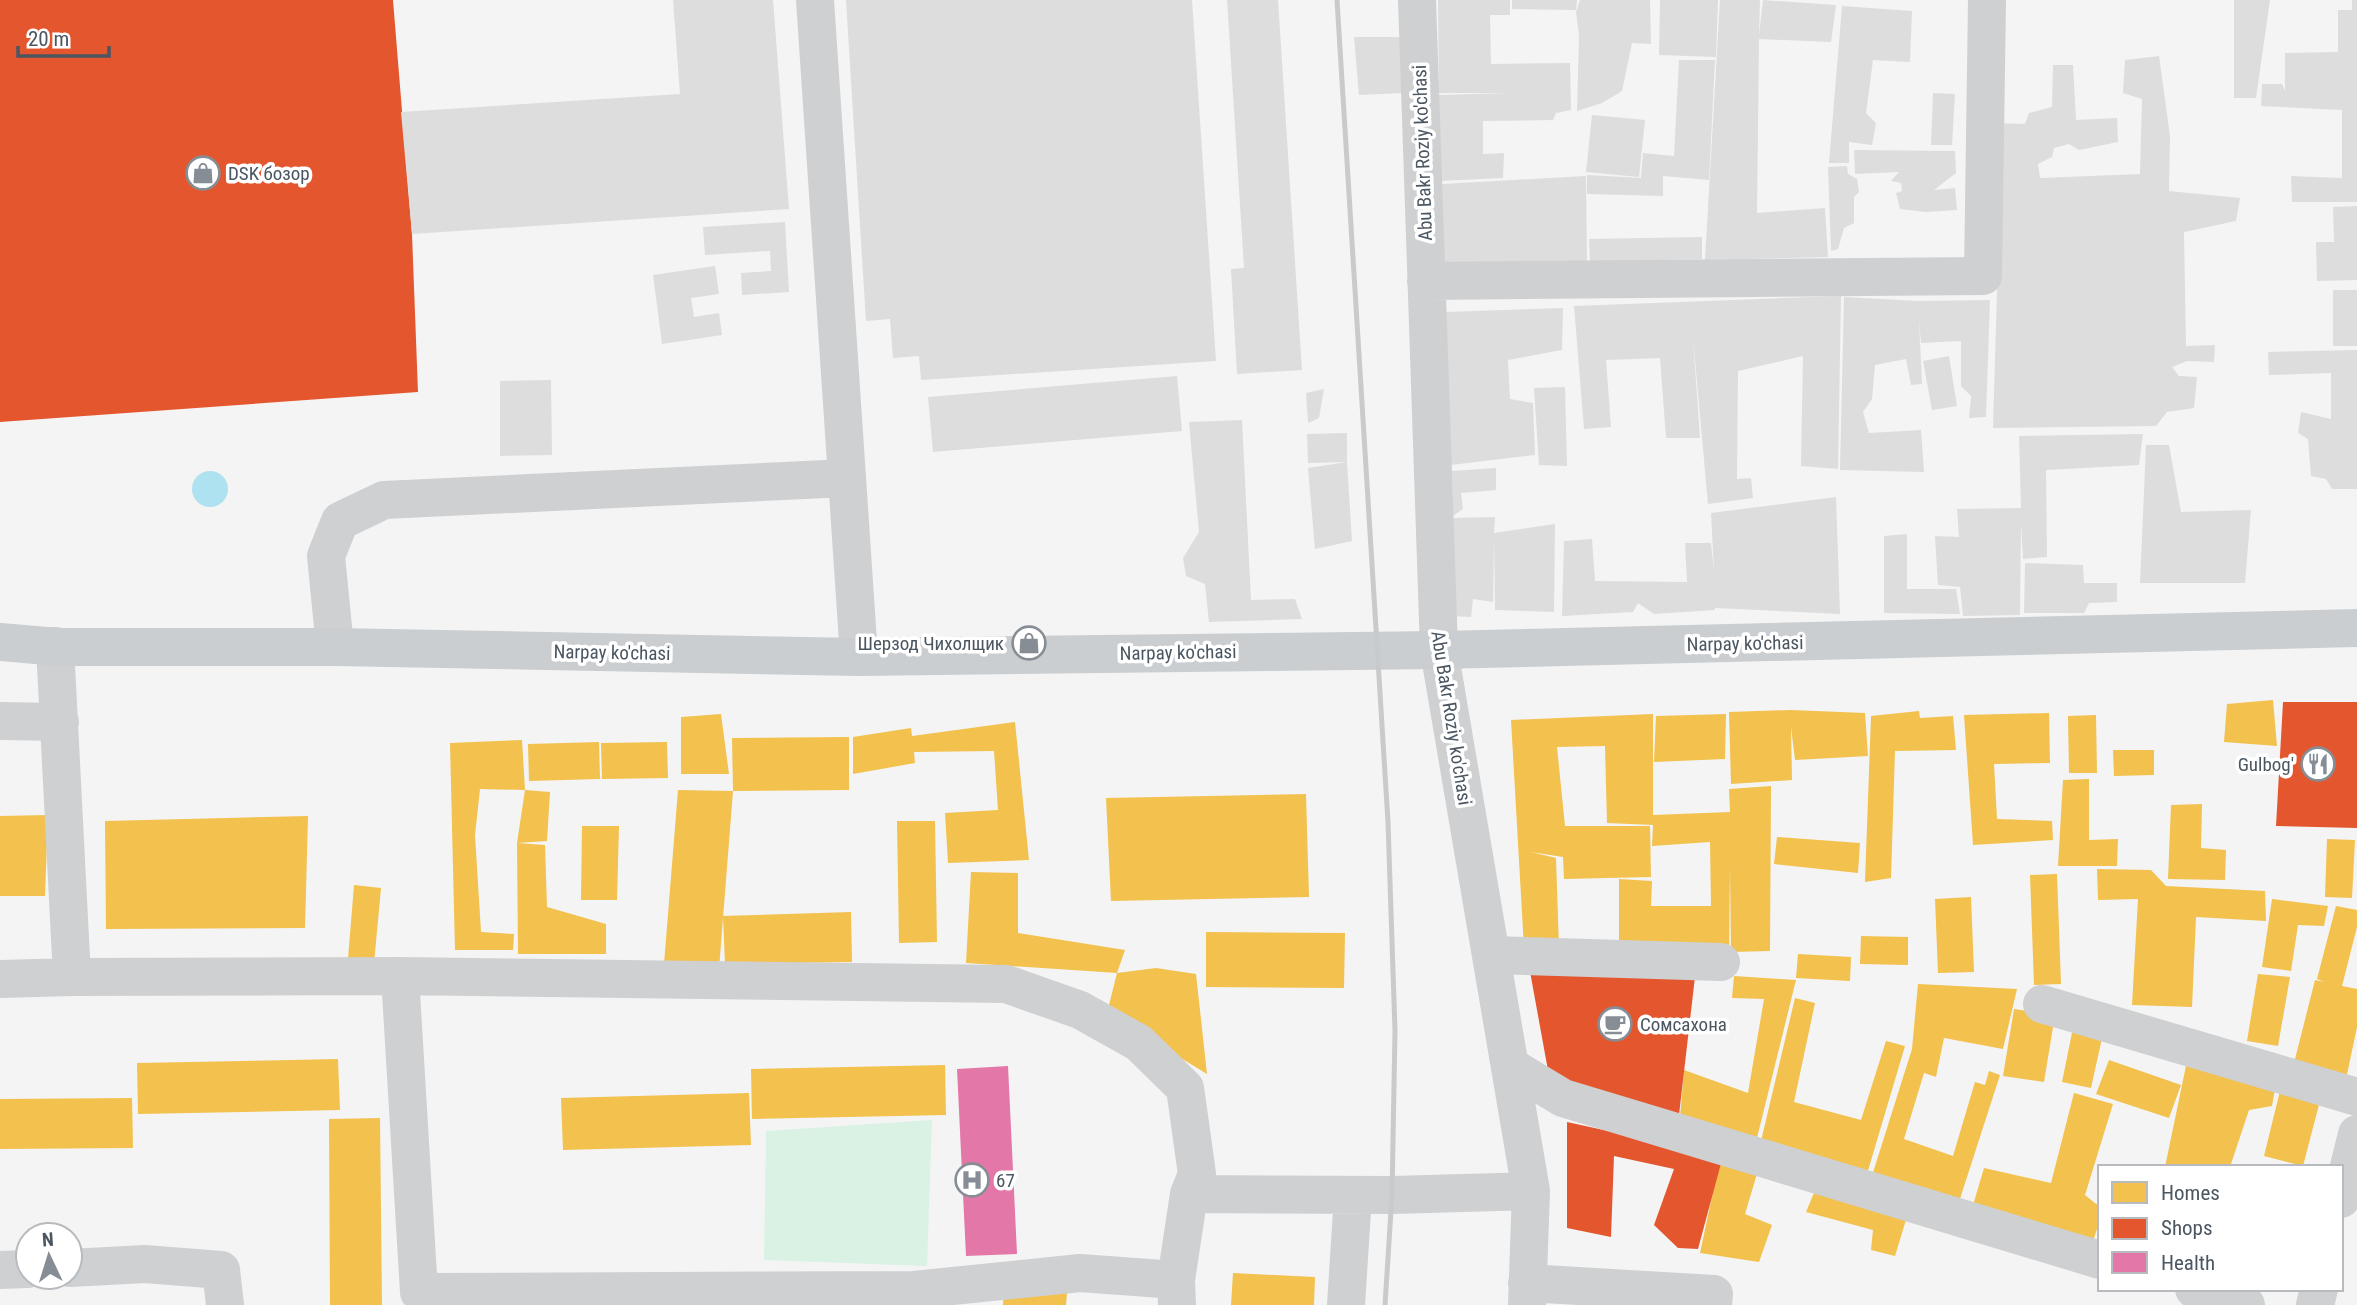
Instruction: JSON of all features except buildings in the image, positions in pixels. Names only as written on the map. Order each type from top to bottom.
[{"type":"main road","name":"Narpay ko'chasi","points":[[0,642],[55,646],[335,647],[859,657],[1439,650],[2357,628]]},
{"type":"street","points":[[815,0],[859,657]]},
{"type":"street","name":"Abu Bakr Roziy ko'chasi","points":[[1417,0],[1439,650],[1531,1191],[1527,1294]]},
{"type":"street","points":[[1426,281],[1983,276],[1987,0]]},
{"type":"street","points":[[335,647],[326,556],[340,521],[384,500],[847,478]]},
{"type":"street","points":[[55,646],[72,977]]},
{"type":"street","points":[[0,721],[60,722]]},
{"type":"street","points":[[1491,955],[1721,962]]},
{"type":"street","points":[[0,979],[400,976],[1006,984],[1080,1010],[1139,1043],[1185,1088],[1197,1174],[1189,1194],[1176,1293],[1080,1273],[914,1298],[419,1293],[400,976]]},
{"type":"street","points":[[2042,1003],[2357,1097]]},
{"type":"street","points":[[1510,1066],[1563,1098],[2098,1259]]},
{"type":"street","points":[[2343,1191],[2357,1135]]},
{"type":"street","points":[[1189,1194],[1353,1195],[1531,1191]]},
{"type":"street","points":[[1346,1305],[1353,1195]]},
{"type":"street","points":[[84,1267],[145,1264],[221,1270],[225,1305]]},
{"type":"street","points":[[2200,1291],[2246,1305]]},
{"type":"street","points":[[1527,1294],[1714,1294],[1713,1305]]},
{"type":"green space","points":[[932,1120],[927,1266],[764,1260],[766,1131]]},
{"type":"water","points":[[210,471],[222,477],[228,489],[222,501],[210,507],[198,501],[192,489],[198,477]]},
{"type":"railway","points":[[1337,0],[1388,822],[1395,1031],[1392,1195],[1385,1305]]},
{"type":"place","name":"DSK бозор","points":[[203,173]]},
{"type":"place","name":"Шерзод Чихолщик","points":[[1029,643]]},
{"type":"place","name":"Gulbog'","points":[[2318,764]]},
{"type":"place","name":"Сомсахона","points":[[1615,1024]]},
{"type":"place","name":"67","points":[[972,1180]]}]
